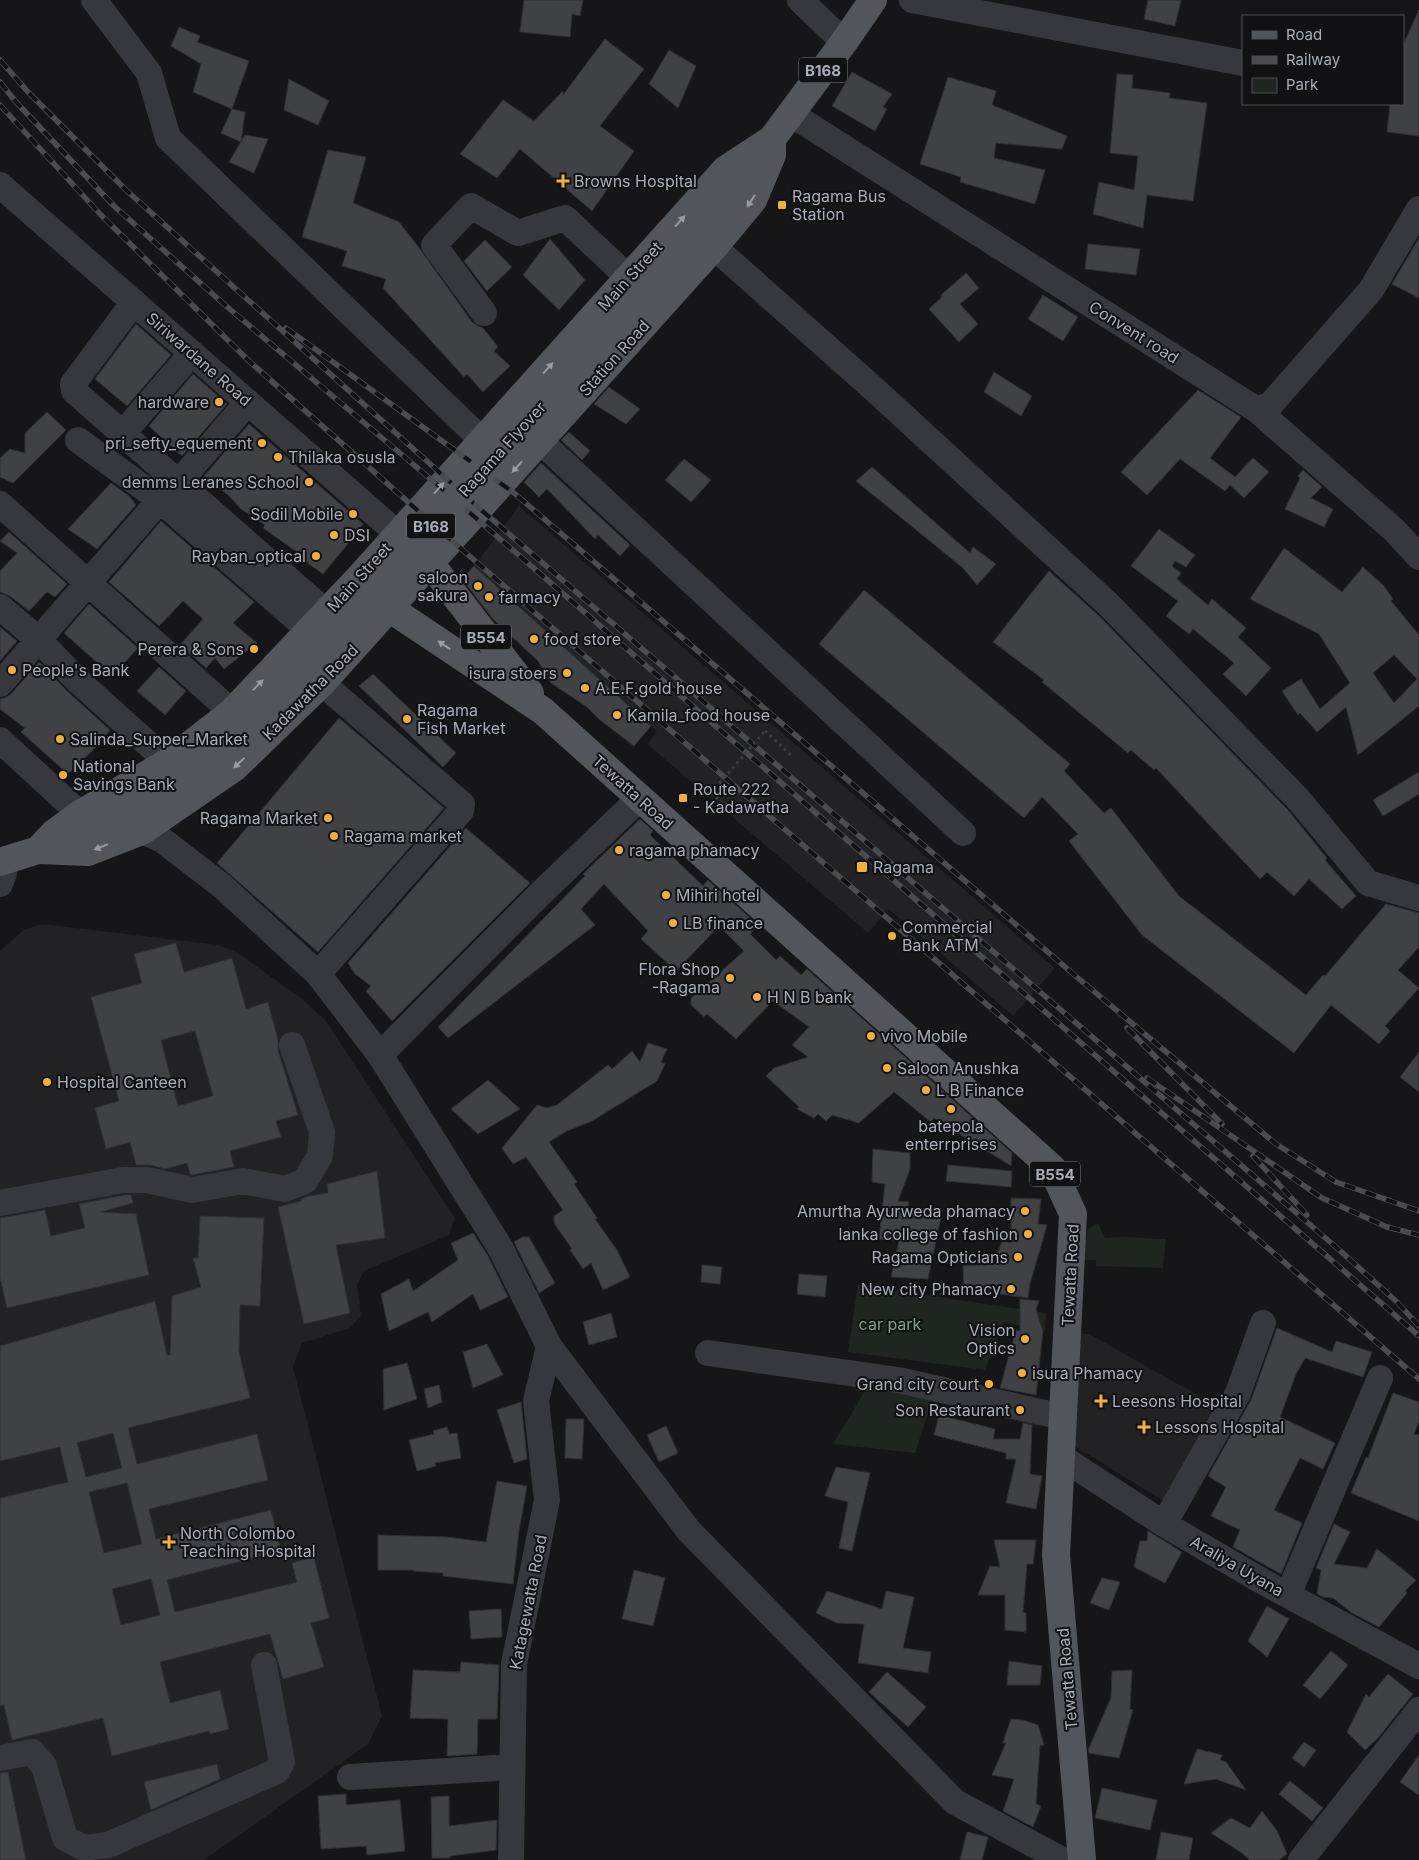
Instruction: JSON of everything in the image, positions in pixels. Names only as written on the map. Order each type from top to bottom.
[{"type":"main road","name":"B168","points":[[772,139],[873,0]]},
{"type":"main road","name":"Main Street","points":[[38,850],[54,833],[80,814],[168,762],[232,712],[319,622],[725,170],[772,139]]},
{"type":"main road","name":"Station Road","points":[[430,563],[714,248],[753,200],[772,155],[772,139]]},
{"type":"main road","name":"Ragama Flyover","points":[[38,850],[109,820],[152,796],[211,756],[265,708],[679,254],[736,187],[772,139]]},
{"type":"main road","name":"Tewatta Road","points":[[398,534],[430,563],[543,710]]},
{"type":"main road","name":"Kadawatha Road","points":[[38,850],[88,852],[142,831],[234,768],[322,683],[430,563]]},
{"type":"main road","name":"Tewatta Road","points":[[357,580],[390,608],[543,710],[1052,1168],[1073,1214],[1056,1555],[1082,1860]]},
{"type":"main road","name":"B168","points":[[2,869],[38,850]]},
{"type":"street","points":[[94,0],[149,73],[168,138],[482,440]]},
{"type":"street","points":[[800,0],[844,42]]},
{"type":"street","points":[[912,0],[1242,63]]},
{"type":"street","name":"Convent road","points":[[791,114],[1257,410],[1394,530],[1419,557]]},
{"type":"street","name":"Siriwardane Road","points":[[0,185],[398,534]]},
{"type":"street","points":[[484,313],[434,245],[471,206],[518,233],[565,218],[629,278]]},
{"type":"street","points":[[1257,410],[1271,404],[1372,290],[1419,209]]},
{"type":"street","points":[[714,248],[875,390],[1108,604],[1298,799],[1368,883],[1419,898]]},
{"type":"street","points":[[134,302],[73,384],[74,391],[179,482],[319,622]]},
{"type":"street","points":[[123,433],[192,353]]},
{"type":"street","points":[[179,482],[248,402]]},
{"type":"street","points":[[78,440],[160,500],[319,622]]},
{"type":"street","points":[[540,441],[963,833]]},
{"type":"street","points":[[0,684],[160,500]]},
{"type":"street","points":[[0,504],[232,712]]},
{"type":"street","points":[[0,607],[39,640],[77,680],[168,762]]},
{"type":"street","points":[[318,974],[461,811],[462,804],[322,683]]},
{"type":"street","points":[[0,740],[80,814]]},
{"type":"street","points":[[380,1055],[540,894],[640,798]]},
{"type":"street","points":[[142,831],[162,840],[222,886],[318,974],[380,1055],[501,1249],[549,1346],[689,1530],[955,1802],[1062,1860]]},
{"type":"street","points":[[0,1204],[122,1180],[147,1180],[192,1190],[244,1181],[285,1189],[305,1181],[320,1156],[322,1132],[292,1045]]},
{"type":"street","points":[[1164,1524],[1238,1394],[1263,1323]]},
{"type":"street","name":"Katagewatta Road","points":[[511,1860],[514,1664],[547,1500],[536,1401],[549,1346]]},
{"type":"street","points":[[708,1352],[898,1380],[1063,1417]]},
{"type":"street","points":[[1288,1595],[1380,1378]]},
{"type":"street","name":"Araliya Uyana","points":[[1061,1457],[1164,1524],[1288,1595],[1419,1666]]},
{"type":"street","points":[[0,1758],[32,1752],[44,1766],[65,1838],[84,1848],[108,1844],[277,1771],[282,1762],[264,1665]]},
{"type":"street","points":[[1300,1860],[1419,1710]]},
{"type":"street","points":[[350,1777],[512,1767]]},
{"type":"path","points":[[736,815],[711,793],[765,731],[793,757]]},
{"type":"shaded area","name":"Ragama","points":[[519,506],[1055,968],[1013,1016],[889,909],[868,933],[647,744],[657,731],[474,566]]},
{"type":"shaded area","name":"North Colombo Teaching Hospital","points":[[42,924],[219,945],[238,953],[302,999],[325,1020],[455,1218],[449,1235],[364,1271],[357,1284],[361,1316],[350,1328],[302,1343],[293,1367],[382,1716],[368,1744],[204,1860],[0,1860],[0,951],[24,930]]},
{"type":"shaded area","name":"Lessons Hospital","points":[[1076,1333],[1089,1334],[1226,1411],[1170,1505],[1071,1444]]},
{"type":"green space","points":[[1098,1223],[1105,1238],[1166,1239],[1163,1268],[1096,1266],[1096,1260],[1083,1260],[1088,1229]]},
{"type":"green space","name":"car park","points":[[858,1285],[1046,1313],[1045,1331],[1004,1322],[985,1370],[848,1352]]},
{"type":"green space","name":"car park","points":[[874,1376],[1039,1415],[1038,1426],[932,1401],[915,1453],[833,1444]]},
{"type":"building","points":[[524,0],[583,0],[580,16],[572,14],[570,37],[520,32]]},
{"type":"building","points":[[1148,0],[1181,0],[1175,26],[1144,19]]},
{"type":"building","points":[[1419,10],[1419,136],[1387,132],[1390,105],[1404,105],[1404,43]]},
{"type":"building","points":[[179,27],[200,36],[197,42],[249,61],[232,109],[193,92],[201,64],[171,46]]},
{"type":"building","points":[[605,39],[644,69],[600,126],[634,151],[592,211],[520,149],[497,178],[460,154],[503,100],[534,121],[563,91],[563,95]]},
{"type":"building","points":[[669,50],[696,66],[678,108],[649,84]]},
{"type":"building","points":[[852,72],[892,94],[883,107],[887,109],[875,131],[832,106]]},
{"type":"building","points":[[1117,74],[1133,75],[1132,88],[1170,93],[1169,98],[1207,103],[1193,201],[1147,195],[1143,228],[1093,214],[1099,182],[1134,190],[1138,156],[1110,153]]},
{"type":"building","points":[[948,77],[996,91],[992,105],[1067,136],[1062,149],[996,143],[994,158],[1045,170],[1035,204],[960,182],[961,177],[920,164]]},
{"type":"building","points":[[289,79],[329,101],[318,125],[284,110]]},
{"type":"building","points":[[232,109],[245,112],[241,142],[221,133]]},
{"type":"building","points":[[245,135],[268,139],[254,173],[229,162]]},
{"type":"building","points":[[328,150],[366,157],[353,203],[399,222],[472,322],[483,328],[498,347],[494,351],[510,366],[483,392],[467,374],[464,377],[383,288],[386,279],[342,266],[347,251],[302,237]]},
{"type":"building","points":[[1419,238],[1419,298],[1392,284]]},
{"type":"building","points":[[550,239],[585,280],[559,310],[523,275]]},
{"type":"building","points":[[485,240],[512,267],[487,291],[464,261]]},
{"type":"building","points":[[1088,244],[1140,249],[1136,275],[1085,269]]},
{"type":"building","points":[[966,273],[979,288],[960,304],[978,324],[959,342],[929,309],[942,297],[941,295]]},
{"type":"building","points":[[1043,295],[1078,317],[1063,341],[1028,319]]},
{"type":"building","points":[[136,324],[171,355],[127,406],[95,379]]},
{"type":"building","points":[[994,372],[1032,396],[1021,416],[984,392]]},
{"type":"building","points":[[193,374],[227,404],[182,456],[149,426]]},
{"type":"building","points":[[609,387],[640,409],[626,424],[594,404]]},
{"type":"building","points":[[1198,390],[1241,417],[1210,458],[1235,477],[1253,458],[1269,472],[1244,498],[1230,485],[1225,491],[1180,459],[1147,495],[1121,472]]},
{"type":"building","points":[[47,412],[66,430],[13,483],[0,477],[0,458],[10,449],[25,453],[25,433]]},
{"type":"building","points":[[249,424],[363,524],[357,531],[359,533],[323,574],[295,554],[297,552],[263,528],[265,525],[241,509],[229,496],[204,476]]},
{"type":"building","points":[[569,432],[590,451],[582,460],[561,440]]},
{"type":"building","points":[[684,459],[711,480],[691,502],[665,480]]},
{"type":"building","points":[[541,463],[630,545],[620,556],[598,535],[595,539],[547,489],[539,497],[524,482]]},
{"type":"building","points":[[872,467],[970,553],[973,547],[996,564],[977,585],[963,568],[856,481]]},
{"type":"building","points":[[1303,470],[1322,487],[1311,498],[1333,509],[1324,527],[1285,509],[1300,478],[1298,476]]},
{"type":"building","points":[[111,483],[129,496],[136,505],[97,549],[68,529]]},
{"type":"building","points":[[161,521],[254,602],[233,623],[257,643],[224,669],[215,658],[206,668],[180,645],[203,619],[183,601],[159,626],[109,582]]},
{"type":"building","points":[[1159,529],[1195,555],[1186,567],[1175,561],[1172,566],[1181,573],[1177,579],[1208,605],[1212,599],[1246,628],[1238,637],[1271,668],[1246,696],[1223,674],[1234,663],[1193,629],[1189,634],[1166,616],[1178,601],[1131,566]]},
{"type":"building","points":[[9,532],[67,584],[55,597],[47,592],[29,611],[10,596],[0,592],[0,571],[17,553],[0,541]]},
{"type":"building","points":[[1284,548],[1342,592],[1363,567],[1384,586],[1393,599],[1391,601],[1419,635],[1419,706],[1358,755],[1346,707],[1317,732],[1300,713],[1298,715],[1282,691],[1301,679],[1320,709],[1350,683],[1319,634],[1250,599]],"holes":[[[1394,655],[1417,679],[1394,703],[1373,673]]]},
{"type":"building","points":[[474,566],[651,726],[634,746],[600,720],[587,707],[551,683],[538,661],[493,619],[462,579]]},
{"type":"building","points":[[1049,571],[1098,615],[1287,809],[1327,858],[1325,860],[1356,896],[1342,909],[1309,879],[1294,896],[1267,872],[1260,879],[1156,768],[1154,770],[1131,750],[1128,753],[1042,682],[1044,680],[993,642]]},
{"type":"building","points":[[864,590],[1070,764],[1064,771],[1104,813],[1111,808],[1179,896],[1306,995],[1323,975],[1325,976],[1386,904],[1419,913],[1419,947],[1398,970],[1419,988],[1385,1026],[1390,1031],[1379,1044],[1331,1005],[1294,1053],[1142,935],[1069,841],[1078,834],[1042,797],[1024,818],[819,644]]},
{"type":"building","points":[[89,604],[138,648],[112,676],[64,633]]},
{"type":"building","points":[[0,627],[17,641],[0,661]]},
{"type":"building","points":[[39,662],[67,691],[110,730],[97,746],[68,774],[21,732],[25,728],[0,709],[0,699],[11,694]]},
{"type":"building","points":[[159,667],[186,691],[165,715],[137,691]]},
{"type":"building","name":"Ragama Fish Market","points":[[373,674],[456,753],[443,767],[359,686]]},
{"type":"building","name":"Ragama market","points":[[339,718],[444,808],[318,952],[217,863]]},
{"type":"building","points":[[1419,772],[1419,794],[1383,816],[1373,800]]},
{"type":"building","points":[[640,819],[653,831],[650,835],[703,886],[708,880],[758,925],[750,934],[776,960],[780,956],[801,975],[807,969],[1012,1153],[1011,1166],[934,1118],[931,1122],[894,1092],[859,1123],[832,1115],[826,1121],[818,1114],[814,1118],[797,1109],[799,1107],[766,1076],[774,1068],[808,1057],[792,1045],[809,1027],[773,1001],[736,1039],[707,1014],[704,1017],[691,1005],[691,998],[744,951],[719,926],[676,971],[641,939],[648,931],[604,884],[581,909],[595,925],[448,1038],[438,1027],[585,876],[583,874]]},
{"type":"building","points":[[466,828],[530,883],[392,1021],[366,991],[371,986],[355,974],[348,963]]},
{"type":"building","points":[[176,943],[184,972],[232,958],[246,1009],[268,1002],[278,1040],[278,1050],[298,1115],[276,1121],[281,1137],[230,1151],[234,1167],[192,1175],[187,1163],[165,1169],[150,1165],[136,1165],[130,1142],[106,1149],[95,1108],[119,1101],[91,997],[142,983],[134,954]],"holes":[[[195,1031],[213,1096],[178,1106],[161,1040]]]},
{"type":"building","points":[[648,1043],[667,1049],[661,1062],[665,1064],[657,1081],[592,1121],[567,1131],[549,1142],[577,1182],[574,1184],[597,1218],[595,1219],[617,1250],[630,1277],[603,1290],[591,1263],[583,1269],[554,1223],[554,1216],[563,1210],[526,1157],[513,1164],[502,1148],[537,1105],[547,1108],[557,1105],[608,1065],[612,1069],[632,1051],[640,1062]]},
{"type":"building","points":[[1419,1052],[1419,1092],[1400,1077]]},
{"type":"building","points":[[488,1080],[520,1109],[478,1134],[451,1109]]},
{"type":"building","points":[[873,1149],[910,1153],[910,1169],[898,1201],[909,1202],[907,1217],[941,1217],[928,1279],[891,1277],[899,1241],[879,1239],[885,1184],[872,1182]]},
{"type":"building","points":[[948,1165],[1012,1171],[1011,1187],[946,1181]]},
{"type":"building","points":[[377,1171],[385,1238],[336,1245],[350,1313],[304,1324],[278,1207],[301,1201],[301,1199],[309,1196],[328,1193],[327,1184]]},
{"type":"building","points":[[131,1195],[133,1203],[100,1212],[136,1214],[149,1275],[7,1308],[0,1278],[0,1218],[45,1210],[51,1236],[85,1228],[79,1204]]},
{"type":"building","points":[[1011,1198],[1041,1199],[1038,1224],[1047,1225],[1030,1284],[1028,1298],[964,1289],[963,1266],[994,1264],[1002,1241],[1011,1243]]},
{"type":"building","points":[[200,1216],[264,1218],[260,1306],[240,1305],[239,1352],[250,1398],[128,1428],[137,1464],[257,1434],[268,1480],[149,1509],[156,1539],[271,1510],[281,1551],[167,1580],[175,1612],[297,1582],[292,1563],[314,1557],[329,1618],[311,1623],[324,1667],[283,1679],[270,1634],[160,1662],[170,1703],[220,1690],[229,1729],[210,1734],[209,1731],[112,1756],[103,1718],[12,1740],[4,1705],[0,1706],[0,1498],[68,1482],[60,1447],[0,1461],[0,1346],[155,1301],[167,1355],[170,1355],[172,1296],[201,1287],[193,1258],[198,1258]],"holes":[[[113,1433],[122,1468],[86,1477],[77,1443]],[[127,1483],[142,1544],[104,1553],[89,1492]],[[151,1579],[160,1615],[121,1625],[112,1589]]]},
{"type":"building","points":[[473,1233],[488,1256],[508,1297],[480,1310],[473,1294],[432,1322],[428,1312],[389,1331],[381,1294],[409,1279],[413,1291],[458,1260],[451,1243]]},
{"type":"building","points":[[522,1237],[529,1237],[555,1283],[539,1293],[514,1242]]},
{"type":"building","points":[[702,1265],[722,1267],[720,1284],[701,1282]]},
{"type":"building","points":[[799,1274],[827,1276],[825,1297],[797,1294]]},
{"type":"building","points":[[1020,1299],[1039,1301],[1036,1310],[1043,1331],[1036,1395],[1000,1388],[1016,1330],[1020,1331]]},
{"type":"building","points":[[611,1313],[617,1337],[589,1345],[583,1322]]},
{"type":"building","points":[[1277,1328],[1332,1352],[1336,1341],[1372,1352],[1363,1377],[1305,1358],[1296,1374],[1280,1417],[1335,1443],[1323,1469],[1300,1458],[1274,1510],[1302,1523],[1281,1574],[1233,1547],[1240,1530],[1211,1516],[1226,1487],[1208,1476],[1251,1400]]},
{"type":"building","points":[[487,1344],[503,1375],[473,1388],[463,1352]]},
{"type":"building","points":[[407,1363],[417,1399],[384,1410],[383,1369]]},
{"type":"building","points":[[439,1385],[442,1402],[428,1408],[424,1389]]},
{"type":"building","points":[[1393,1393],[1419,1402],[1419,1421],[1414,1434],[1419,1435],[1419,1521],[1351,1493],[1366,1457],[1368,1458]]},
{"type":"building","points":[[521,1402],[527,1459],[514,1463],[497,1410]]},
{"type":"building","points":[[939,1415],[995,1429],[993,1439],[1020,1439],[1023,1423],[1032,1425],[1030,1474],[1042,1476],[1036,1509],[1006,1503],[1016,1459],[1006,1459],[1006,1453],[934,1435]]},
{"type":"building","points":[[566,1419],[584,1419],[582,1459],[565,1458]]},
{"type":"building","points":[[666,1426],[678,1453],[659,1462],[647,1435]]},
{"type":"building","points":[[447,1427],[449,1434],[457,1433],[461,1458],[435,1463],[436,1466],[417,1471],[409,1440],[434,1434],[433,1431]]},
{"type":"building","points":[[836,1467],[870,1473],[852,1551],[839,1548],[848,1502],[825,1496]]},
{"type":"building","points":[[497,1481],[527,1486],[519,1531],[513,1584],[443,1576],[443,1573],[414,1570],[378,1570],[378,1535],[446,1537],[486,1542]]},
{"type":"building","points":[[1334,1524],[1350,1532],[1334,1564],[1367,1568],[1377,1549],[1416,1580],[1405,1591],[1407,1593],[1379,1627],[1352,1613],[1333,1598],[1317,1594],[1321,1570],[1316,1568]]},
{"type":"building","points":[[1148,1531],[1182,1552],[1165,1583],[1134,1567],[1140,1541],[1147,1541]]},
{"type":"building","points":[[994,1540],[1036,1540],[1033,1564],[1027,1564],[1023,1612],[1026,1613],[1026,1632],[1005,1630],[1005,1595],[978,1595],[990,1566],[1000,1567]]},
{"type":"building","points":[[634,1570],[665,1578],[653,1626],[622,1619]]},
{"type":"building","points":[[1102,1578],[1120,1582],[1109,1610],[1090,1603]]},
{"type":"building","points":[[827,1591],[882,1609],[886,1591],[914,1597],[903,1648],[931,1652],[928,1673],[858,1663],[864,1624],[837,1623],[816,1613]]},
{"type":"building","points":[[1267,1606],[1289,1619],[1267,1657],[1248,1641]]},
{"type":"building","points":[[501,1609],[502,1637],[471,1639],[469,1611]]},
{"type":"building","points":[[1331,1651],[1348,1665],[1320,1699],[1303,1685]]},
{"type":"building","points":[[1009,1661],[1042,1666],[1040,1685],[1007,1685]]},
{"type":"building","points":[[461,1662],[499,1665],[497,1719],[478,1719],[477,1754],[447,1756],[448,1719],[410,1718],[413,1670],[460,1672]]},
{"type":"building","points":[[1132,1670],[1130,1709],[1133,1710],[1119,1758],[1089,1753],[1088,1750],[1111,1698],[1112,1671]]},
{"type":"building","points":[[887,1672],[926,1707],[908,1727],[869,1692]]},
{"type":"building","points":[[1388,1674],[1413,1694],[1378,1738],[1365,1750],[1347,1732],[1366,1694],[1369,1697]]},
{"type":"building","points":[[1011,1719],[1023,1720],[1038,1725],[1044,1745],[1040,1745],[1036,1804],[1041,1806],[1033,1827],[1003,1811],[1014,1779],[992,1775],[1006,1743],[1003,1743]]},
{"type":"building","points":[[1304,1742],[1316,1750],[1304,1767],[1292,1758]]},
{"type":"building","points":[[1197,1749],[1222,1755],[1220,1760],[1226,1762],[1246,1790],[1216,1779],[1184,1784]]},
{"type":"building","points":[[1419,1755],[1419,1795],[1400,1782]]},
{"type":"building","points":[[217,1764],[220,1779],[151,1810],[144,1782]]},
{"type":"building","points":[[8,1772],[26,1860],[0,1860],[0,1773]]},
{"type":"building","points":[[1290,1781],[1323,1808],[1312,1821],[1279,1794]]},
{"type":"building","points":[[1102,1788],[1157,1800],[1150,1830],[1095,1818]]},
{"type":"building","points":[[346,1794],[346,1805],[400,1800],[405,1851],[367,1855],[366,1846],[321,1849],[318,1796]]},
{"type":"building","points":[[449,1796],[449,1826],[497,1820],[496,1850],[450,1856],[450,1858],[432,1858],[431,1797]]},
{"type":"building","points":[[1262,1811],[1277,1831],[1287,1854],[1279,1860],[1250,1860],[1211,1833],[1231,1818],[1250,1828]]},
{"type":"building","points":[[967,1832],[988,1837],[982,1860],[960,1860]]},
{"type":"building","points":[[1161,1832],[1193,1838],[1189,1860],[1156,1860]]},
{"type":"railway","points":[[0,60],[28,92],[126,190],[479,508],[1337,1248],[1397,1302],[1419,1326]]},
{"type":"railway","points":[[0,82],[16,102],[114,206],[225,305],[440,487],[1419,1336]]},
{"type":"railway","points":[[0,105],[100,214],[250,362],[451,540],[1419,1379]]},
{"type":"railway","points":[[286,328],[514,493],[1078,978],[1276,1144],[1336,1182],[1419,1211]]},
{"type":"railway","points":[[1127,1028],[1222,1124]]},
{"type":"railway","points":[[1147,1078],[1322,1198],[1387,1227],[1419,1235]]},
{"type":"railway","points":[[1253,1156],[1307,1215]]},
{"type":"place","name":"Browns Hospital","points":[[563,181]]},
{"type":"place","name":"Ragama Bus Station","points":[[782,205]]},
{"type":"place","name":"hardware","points":[[219,402]]},
{"type":"place","name":"pri_sefty_equement","points":[[262,443]]},
{"type":"place","name":"Thilaka osusla","points":[[278,457]]},
{"type":"place","name":"demms Leranes School","points":[[309,482]]},
{"type":"place","name":"Sodil Mobile","points":[[353,514]]},
{"type":"place","name":"DSI","points":[[334,535]]},
{"type":"place","name":"Rayban_optical","points":[[316,556]]},
{"type":"place","name":"saloon sakura","points":[[478,586]]},
{"type":"place","name":"farmacy","points":[[489,597]]},
{"type":"place","name":"food store","points":[[534,639]]},
{"type":"place","name":"Perera & Sons","points":[[254,649]]},
{"type":"place","name":"People's Bank","points":[[12,670]]},
{"type":"place","name":"isura stoers","points":[[567,673]]},
{"type":"place","name":"A.E.F.gold house","points":[[585,688]]},
{"type":"place","name":"Kamila_food house","points":[[617,715]]},
{"type":"place","name":"Ragama Fish Market","points":[[407,719]]},
{"type":"place","name":"Salinda_Supper_Market","points":[[60,739]]},
{"type":"place","name":"National Savings Bank","points":[[63,775]]},
{"type":"place","name":"Route 222 - Kadawatha","points":[[683,798]]},
{"type":"place","name":"Ragama Market","points":[[328,818]]},
{"type":"place","name":"Ragama market","points":[[334,836]]},
{"type":"place","name":"ragama phamacy","points":[[619,850]]},
{"type":"place","name":"Ragama","points":[[862,867]]},
{"type":"place","name":"Mihiri hotel","points":[[666,895]]},
{"type":"place","name":"LB finance","points":[[673,923]]},
{"type":"place","name":"Commercial Bank ATM","points":[[892,936]]},
{"type":"place","name":"Flora Shop -Ragama","points":[[730,978]]},
{"type":"place","name":"H N B bank","points":[[757,997]]},
{"type":"place","name":"vivo Mobile","points":[[871,1036]]},
{"type":"place","name":"Saloon Anushka","points":[[887,1068]]},
{"type":"place","name":"Hospital Canteen","points":[[47,1082]]},
{"type":"place","name":"L B Finance","points":[[926,1090]]},
{"type":"place","name":"batepola enterrprises","points":[[951,1109]]},
{"type":"place","name":"Amurtha Ayurweda phamacy","points":[[1025,1211]]},
{"type":"place","name":"lanka college of fashion","points":[[1028,1234]]},
{"type":"place","name":"Ragama Opticians","points":[[1018,1257]]},
{"type":"place","name":"New city Phamacy","points":[[1011,1289]]},
{"type":"place","name":"Vision Optics","points":[[1025,1339]]},
{"type":"place","name":"isura Phamacy","points":[[1022,1373]]},
{"type":"place","name":"Grand city court","points":[[989,1384]]},
{"type":"place","name":"Leesons Hospital","points":[[1101,1401]]},
{"type":"place","name":"Son Restaurant","points":[[1020,1410]]},
{"type":"place","name":"Lessons Hospital","points":[[1144,1427]]},
{"type":"place","name":"North Colombo Teaching Hospital","points":[[169,1542]]}]
